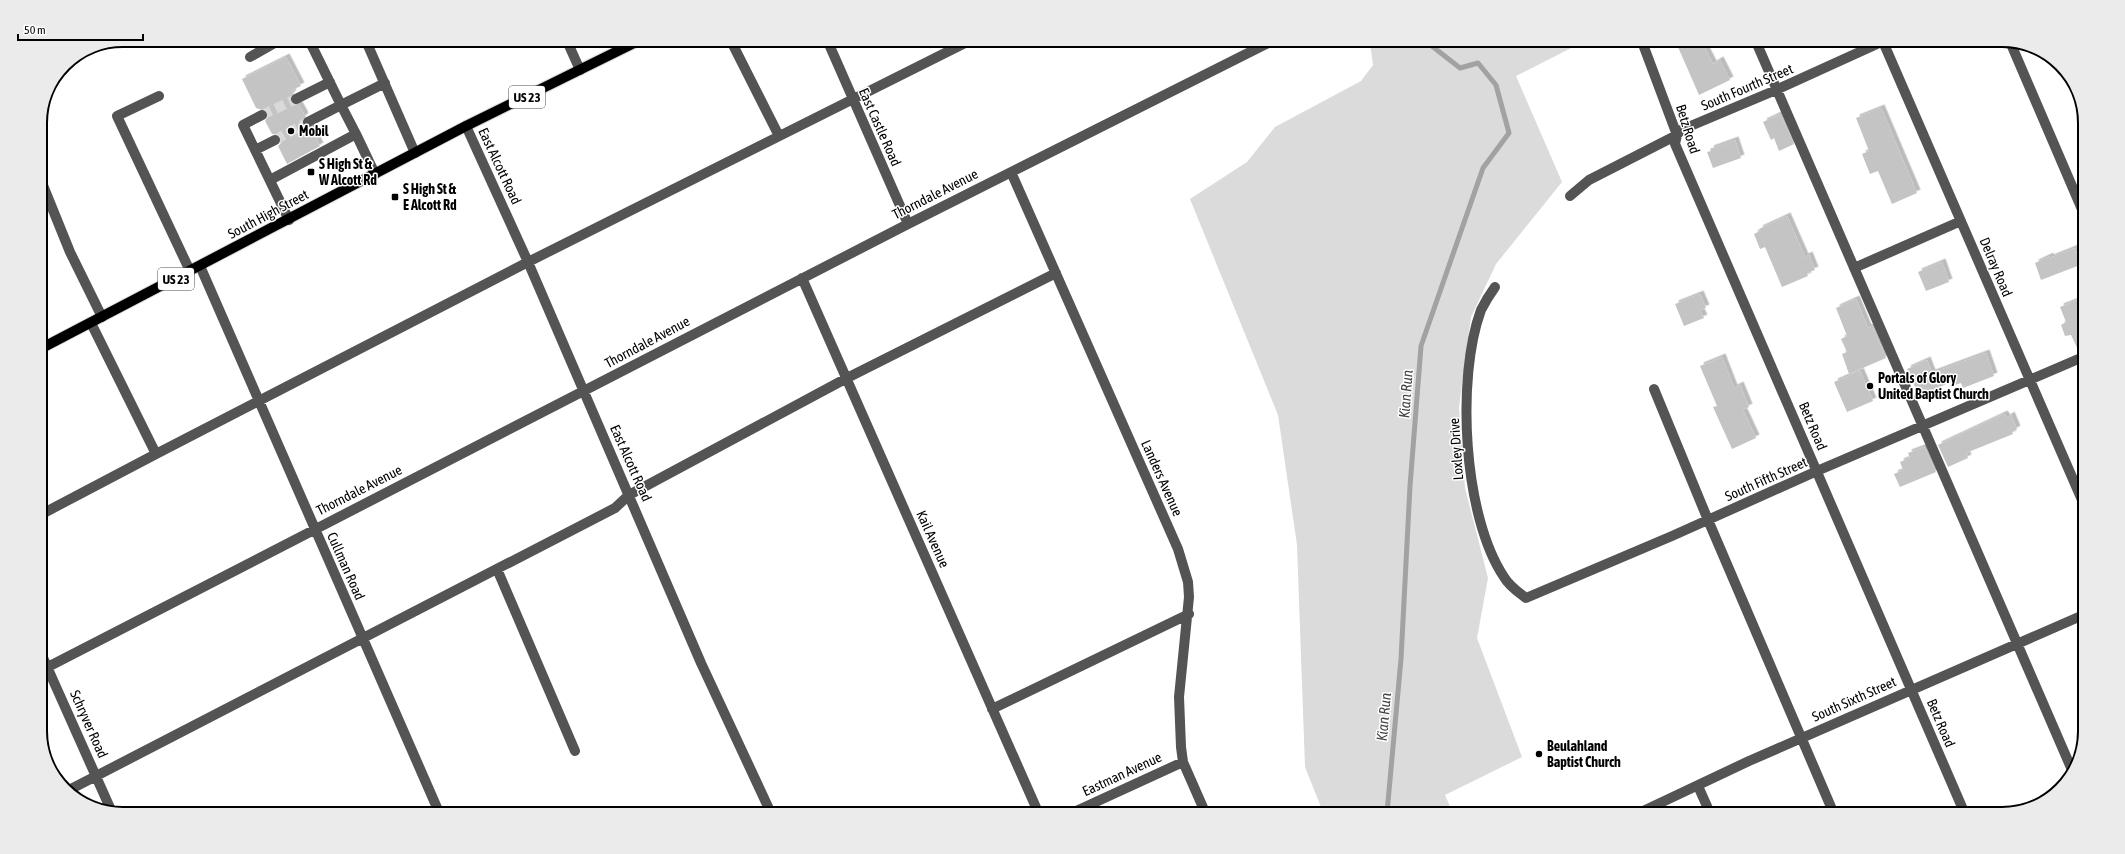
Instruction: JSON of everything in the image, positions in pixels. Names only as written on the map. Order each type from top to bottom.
[{"type":"main road","name":"South High Street","points":[[47,345],[466,126],[626,47]]},
{"type":"street","points":[[250,57],[268,47]]},
{"type":"street","points":[[312,47],[375,174]]},
{"type":"street","points":[[369,47],[415,153]]},
{"type":"street","points":[[570,47],[580,70]]},
{"type":"street","points":[[734,47],[779,136]]},
{"type":"street","name":"East Castle Road","points":[[830,47],[908,224]]},
{"type":"street","points":[[47,511],[528,262],[957,47]]},
{"type":"street","name":"Thorndale Avenue","points":[[47,667],[583,390],[908,224],[1260,47]]},
{"type":"street","name":"Betz Road","points":[[1644,47],[1677,135],[1676,144],[1962,807]]},
{"type":"street","points":[[1758,47],[2070,765]]},
{"type":"street","name":"South Fourth Street","points":[[1570,196],[1589,180],[1677,135],[1681,130],[1776,90],[1870,47]]},
{"type":"street","name":"Delray Road","points":[[1885,47],[2078,491]]},
{"type":"street","points":[[2013,48],[2078,200]]},
{"type":"street","points":[[296,99],[330,82]]},
{"type":"street","points":[[308,122],[385,83]]},
{"type":"street","points":[[159,96],[117,116],[190,271]]},
{"type":"street","points":[[262,115],[243,125],[289,220]]},
{"type":"street","name":"East Alcott Road","points":[[466,126],[528,262],[701,663],[768,807]]},
{"type":"street","points":[[270,180],[356,134]]},
{"type":"street","points":[[255,150],[274,140]]},
{"type":"street","name":"Landers Avenue","points":[[1011,172],[1178,549],[1188,582],[1188,614],[1179,697],[1183,762],[1203,807]]},
{"type":"street","points":[[47,195],[70,252],[102,317]]},
{"type":"street","points":[[1854,268],[1961,221]]},
{"type":"street","name":"Cullman Road","points":[[200,266],[437,807]]},
{"type":"street","points":[[73,788],[615,508],[629,494],[847,378],[1056,273]]},
{"type":"street","name":"Kail Avenue","points":[[802,278],[1036,807]]},
{"type":"street","name":"Loxley Drive","points":[[1495,287],[1482,309],[1471,348],[1467,427],[1469,467],[1480,520],[1490,550],[1504,578],[1515,590],[1526,598]]},
{"type":"street","points":[[91,323],[156,454]]},
{"type":"street","name":"South Fifth Street","points":[[1526,598],[2078,359]]},
{"type":"street","points":[[1654,388],[1708,520],[1831,807]]},
{"type":"street","points":[[497,569],[575,751]]},
{"type":"street","points":[[992,709],[1025,691],[1188,614]]},
{"type":"street","name":"South Sixth Street","points":[[1652,807],[1911,689],[2078,618]]},
{"type":"street","name":"Schryver Road","points":[[47,675],[109,806]]},
{"type":"street","name":"Eastman Avenue","points":[[1085,807],[1183,762]]},
{"type":"street","points":[[1698,786],[1707,807]]},
{"type":"shaded area","points":[[1371,47],[1573,47],[1516,76],[1562,182],[1496,264],[1471,317],[1459,407],[1465,488],[1488,578],[1477,638],[1522,757],[1445,795],[1450,807],[1321,807],[1305,767],[1297,545],[1278,415],[1190,199],[1247,162],[1275,127],[1361,81],[1373,65]]},
{"type":"building","points":[[1678,47],[1704,47],[1713,64],[1720,60],[1730,80],[1699,95]]},
{"type":"building","points":[[286,57],[301,86],[292,90],[293,93],[290,96],[290,102],[293,105],[299,105],[305,116],[302,119],[302,125],[305,128],[311,128],[320,146],[287,164],[278,146],[281,143],[281,137],[278,134],[272,134],[265,121],[268,116],[268,112],[256,108],[242,79]]},
{"type":"building","points":[[1881,108],[1917,193],[1892,204],[1878,171],[1870,174],[1862,154],[1869,151],[1856,118]]},
{"type":"building","points":[[1780,114],[1794,144],[1779,151],[1774,138],[1771,140],[1763,122]]},
{"type":"building","points":[[1735,140],[1741,158],[1713,168],[1707,152],[1711,151],[1710,149]]},
{"type":"building","points":[[1787,216],[1805,257],[1809,255],[1815,270],[1807,273],[1808,276],[1782,287],[1765,247],[1760,249],[1754,234],[1760,231],[1759,229]]},
{"type":"building","points":[[2075,248],[2078,258],[2078,266],[2041,280],[2035,263],[2050,256],[2050,258]]},
{"type":"building","points":[[1942,262],[1949,282],[1926,291],[1918,272]]},
{"type":"building","points":[[1700,294],[1706,308],[1700,310],[1704,318],[1684,326],[1675,304]]},
{"type":"building","points":[[1856,299],[1868,328],[1872,326],[1886,358],[1849,374],[1842,354],[1847,352],[1841,339],[1847,336],[1836,308]]},
{"type":"building","points":[[2078,300],[2078,350],[2071,335],[2065,336],[2061,325],[2066,322],[2060,307]]},
{"type":"building","points":[[1986,353],[1994,376],[1963,388],[1961,383],[1952,386],[1951,382],[1919,396],[1907,369],[1927,360],[1932,373]]},
{"type":"building","points":[[1722,357],[1734,388],[1740,385],[1749,407],[1743,410],[1756,438],[1732,449],[1713,407],[1717,406],[1700,366]]},
{"type":"building","points":[[1860,371],[1873,401],[1847,412],[1834,382]]},
{"type":"building","points":[[2004,414],[2007,418],[2011,415],[2017,429],[2012,432],[2013,434],[1966,453],[1968,458],[1948,467],[1938,445]]},
{"type":"building","points":[[1924,447],[1936,472],[1900,487],[1894,474],[1903,470],[1900,462],[1910,458],[1908,453]]},
{"type":"waterway","name":"Kian Run","points":[[1388,807],[1401,659],[1410,486],[1421,346],[1483,168],[1509,133],[1496,85],[1478,63],[1460,68],[1433,47]]},
{"type":"tunnel","points":[[262,115],[296,99]]},
{"type":"tunnel","points":[[275,140],[308,122]]},
{"type":"place","name":"Mobil","points":[[291,131]]},
{"type":"place","name":"S High St & W Alcott Rd","points":[[311,172]]},
{"type":"place","name":"S High St & E Alcott Rd","points":[[395,197]]},
{"type":"place","name":"Portals of Glory United Baptist Church","points":[[1870,386]]},
{"type":"place","name":"Beulahland Baptist Church","points":[[1539,754]]}]
